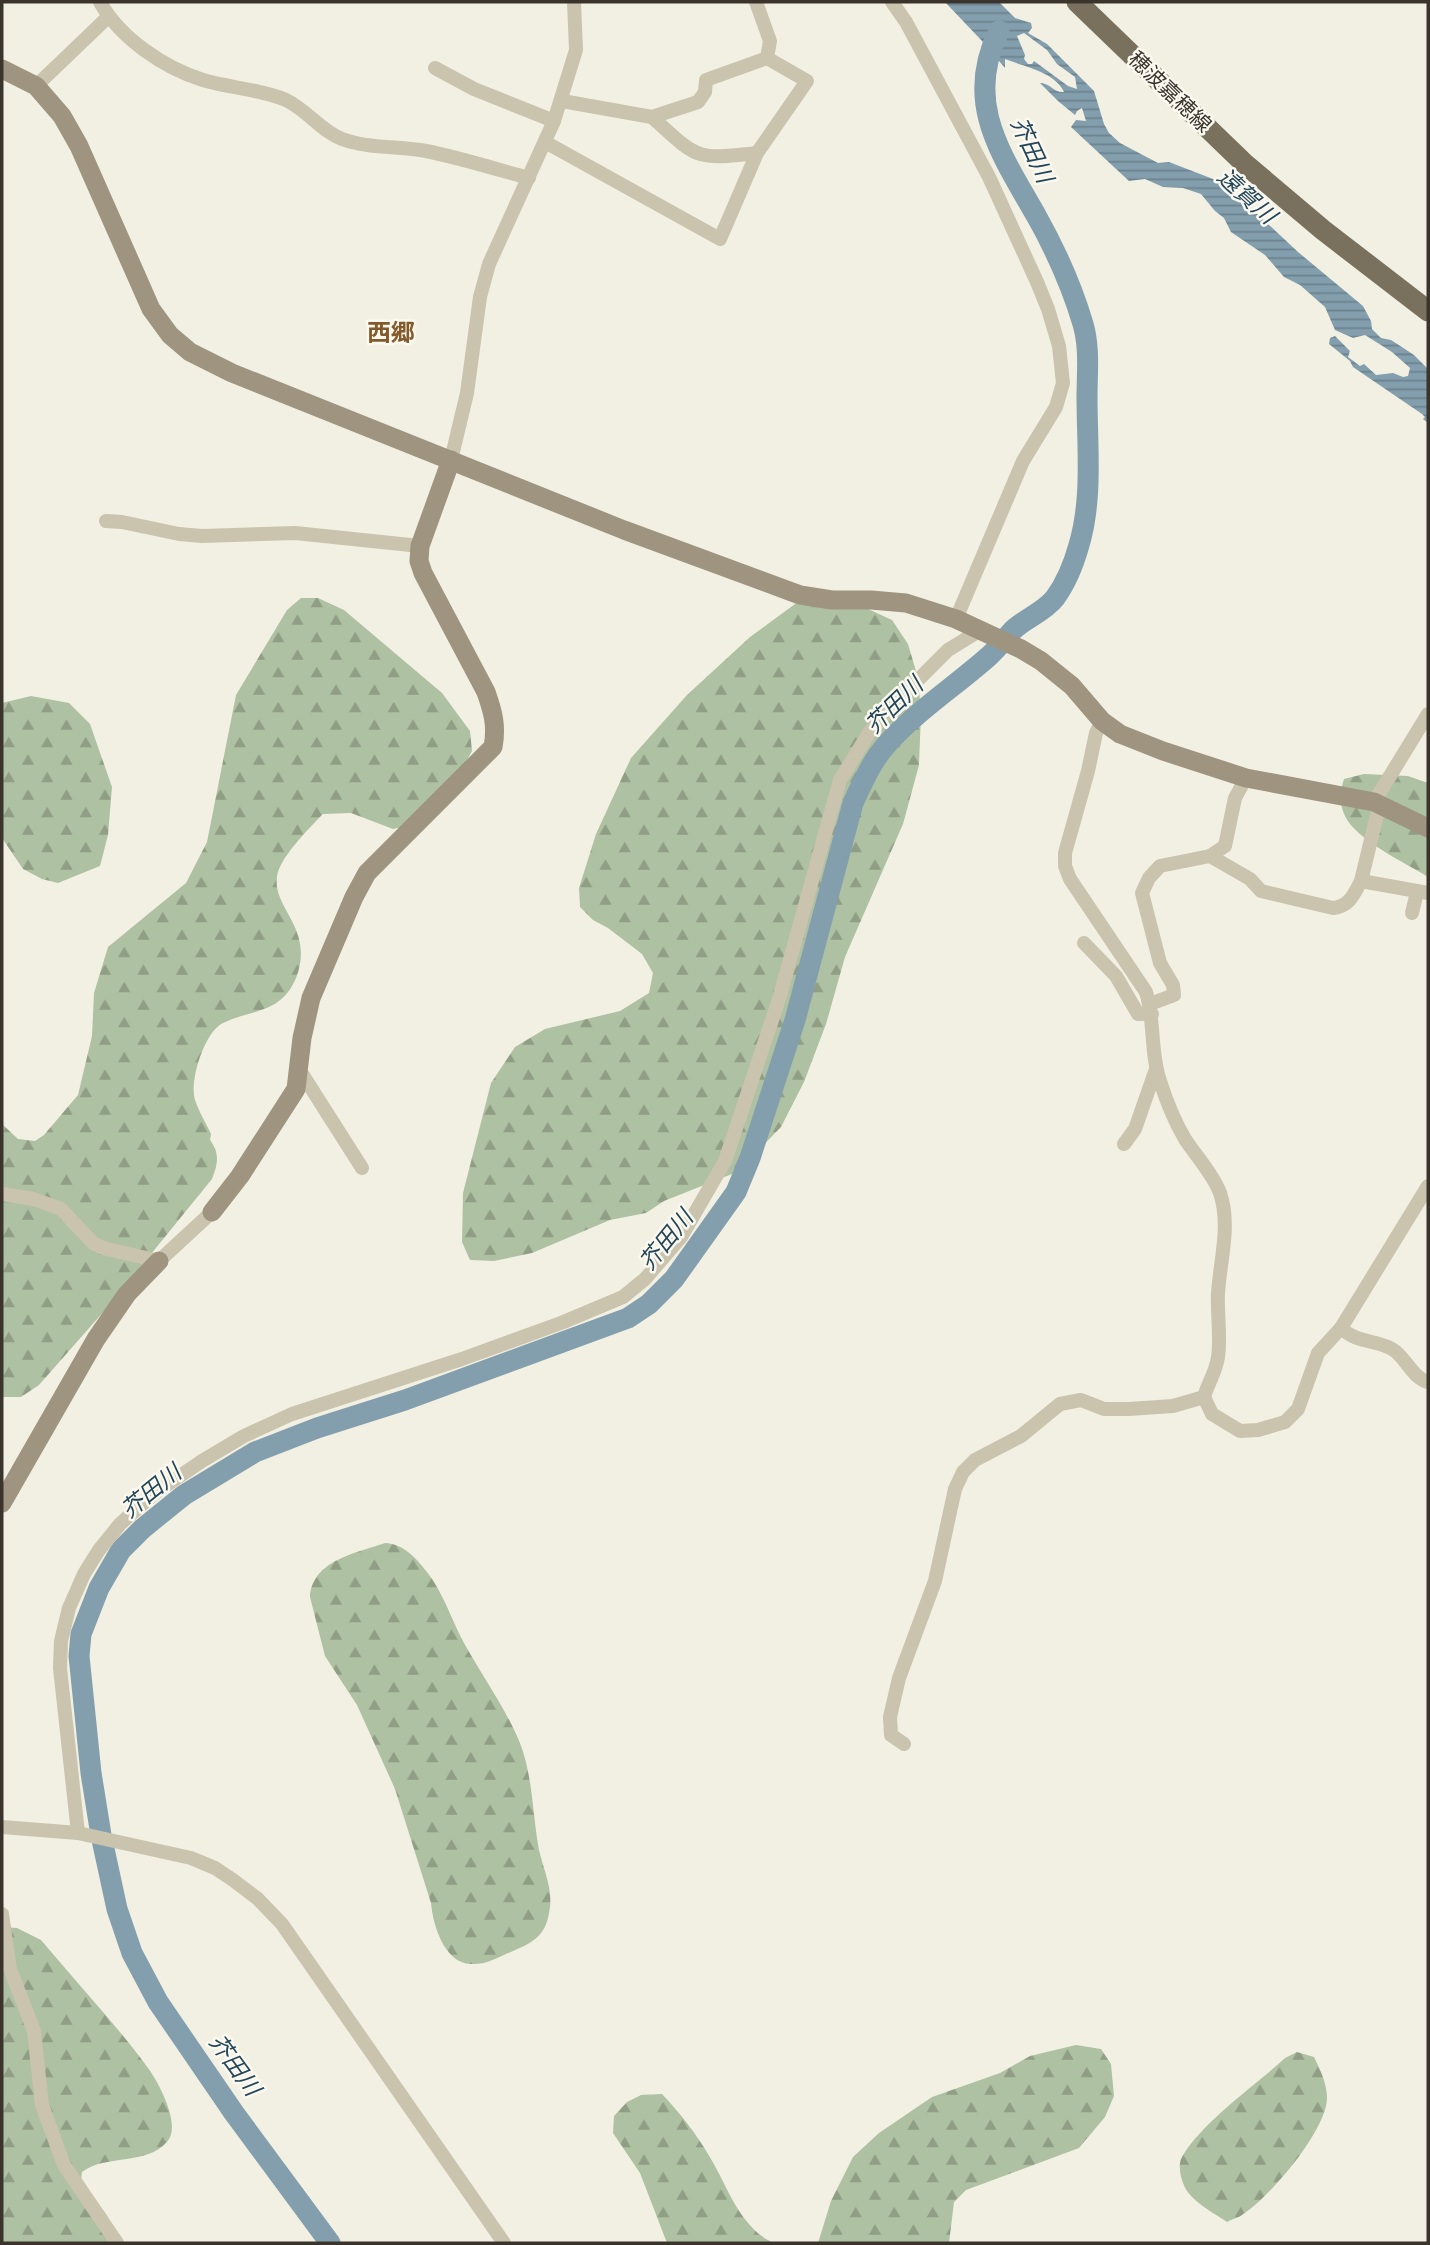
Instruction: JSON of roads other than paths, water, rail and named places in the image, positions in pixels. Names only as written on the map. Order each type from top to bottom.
[{"type":"main road","name":"穂波嘉穂線","points":[[1077,2],[1245,164],[1323,230],[1428,311]]},
{"type":"street","points":[[100,2],[108,17],[135,43],[174,68],[201,79],[284,99],[305,111],[340,138],[357,144],[426,151],[529,178]]},
{"type":"street","points":[[2,1503],[96,1339],[127,1294],[212,1212],[240,1176],[296,1089],[302,1038],[311,998],[354,897],[368,873],[494,747],[496,729],[493,711],[423,573],[419,561],[420,546],[451,460],[467,393],[480,297],[489,264],[562,101],[576,50],[574,2]]},
{"type":"street","points":[[756,2],[770,41],[767,58]]},
{"type":"street","points":[[892,2],[906,22],[989,177],[1048,309],[1059,346],[1063,383],[1056,407],[1024,461],[956,619]]},
{"type":"street","points":[[36,86],[108,17]]},
{"type":"street","points":[[545,142],[720,239],[757,153],[807,81],[767,58],[706,80],[705,92],[698,102],[652,117],[562,101]]},
{"type":"street","points":[[435,68],[474,89],[554,121]]},
{"type":"street","points":[[2,69],[36,86],[62,116],[79,146],[151,309],[170,335],[190,352],[232,373],[624,530],[800,595],[832,600],[906,603],[956,619],[1021,649],[1072,686],[1102,721],[1120,734],[1246,778],[1378,804],[1428,828]]},
{"type":"street","points":[[652,117],[687,149],[698,155],[714,158],[757,153]]},
{"type":"street","points":[[106,521],[191,536],[295,533],[420,546]]},
{"type":"street","points":[[78,1833],[60,1668],[61,1642],[69,1608],[84,1574],[99,1550],[120,1524],[155,1493],[244,1436],[292,1414],[561,1323],[623,1297],[645,1279],[681,1237],[725,1161],[779,999],[840,780],[869,733],[900,699],[948,650],[979,631]]},
{"type":"street","points":[[1210,856],[1250,880],[1261,891],[1334,908],[1343,907],[1351,901],[1361,881],[1378,804],[1428,714]]},
{"type":"street","points":[[1102,721],[1096,733],[1065,853],[1065,866],[1070,879],[1146,992],[1151,1009],[1156,1069],[1184,1137],[1220,1191],[1224,1212],[1224,1251],[1219,1292],[1218,1356],[1204,1397],[1212,1414],[1240,1431],[1258,1430],[1285,1422],[1298,1409],[1318,1353],[1341,1328],[1428,1186]]},
{"type":"street","points":[[1084,943],[1115,976],[1138,1014],[1174,995],[1173,985],[1160,963],[1142,893],[1149,878],[1160,866],[1210,856],[1225,846],[1235,798],[1246,778]]},
{"type":"street","points":[[1361,881],[1423,893],[1412,913]]},
{"type":"street","points":[[299,1069],[362,1168]]},
{"type":"street","points":[[1124,1144],[1135,1129],[1156,1069]]},
{"type":"street","points":[[2,1194],[34,1199],[61,1209],[93,1243],[103,1248],[159,1261]]},
{"type":"street","points":[[1341,1328],[1351,1338],[1392,1349],[1421,1380],[1428,1382]]},
{"type":"street","points":[[904,1744],[891,1735],[890,1717],[899,1678],[935,1581],[955,1489],[963,1472],[975,1460],[1021,1436],[1060,1404],[1081,1400],[1104,1409],[1129,1409],[1173,1406],[1204,1397]]},
{"type":"street","points":[[2,1827],[78,1833],[191,1858],[215,1868],[258,1899],[282,1924],[503,2243]]},
{"type":"street","points":[[2,1914],[10,1969],[34,2031],[42,2105],[64,2165],[117,2243]]},
{"type":"water","points":[[945,2],[999,2],[1015,18],[1031,23],[1032,28],[1028,33],[1047,44],[1094,91],[1104,124],[1120,143],[1158,163],[1169,162],[1213,179],[1236,194],[1298,252],[1363,306],[1372,329],[1381,338],[1391,340],[1414,355],[1428,369],[1428,423],[1422,414],[1353,367],[1350,361],[1329,344],[1330,338],[1335,336],[1350,351],[1348,357],[1360,366],[1364,364],[1376,375],[1393,373],[1408,376],[1410,368],[1392,352],[1365,335],[1353,338],[1335,330],[1325,307],[1300,285],[1284,277],[1265,255],[1231,232],[1224,218],[1201,194],[1183,188],[1163,187],[1145,179],[1129,181],[1071,127],[1076,120],[1086,121],[1082,108],[1075,115],[1040,83],[1064,92],[1060,85],[1039,71],[1005,59],[1005,68]],"holes":[[[1024,33],[1047,50],[1057,64],[1075,77],[1077,89],[1068,86],[1034,61],[1028,64],[1017,36]]]},
{"type":"waterway","name":"芥田川","points":[[330,2243],[234,2113],[158,2002],[132,1953],[117,1909],[91,1773],[79,1656],[81,1634],[99,1588],[121,1550],[184,1495],[255,1452],[628,1318],[649,1304],[674,1279],[736,1192],[750,1158],[795,1020],[853,803],[868,772],[882,750],[899,731],[988,657],[1013,630],[1055,598],[1063,586],[1079,545],[1086,509],[1088,471],[1087,342],[1074,296],[1057,256],[1011,172],[991,128],[985,82],[989,57],[999,31]]},
{"type":"district","name":"西郷","points":[[391,333]]},
{"type":"water label","name":"遠賀川","points":[[1247,196]]}]
